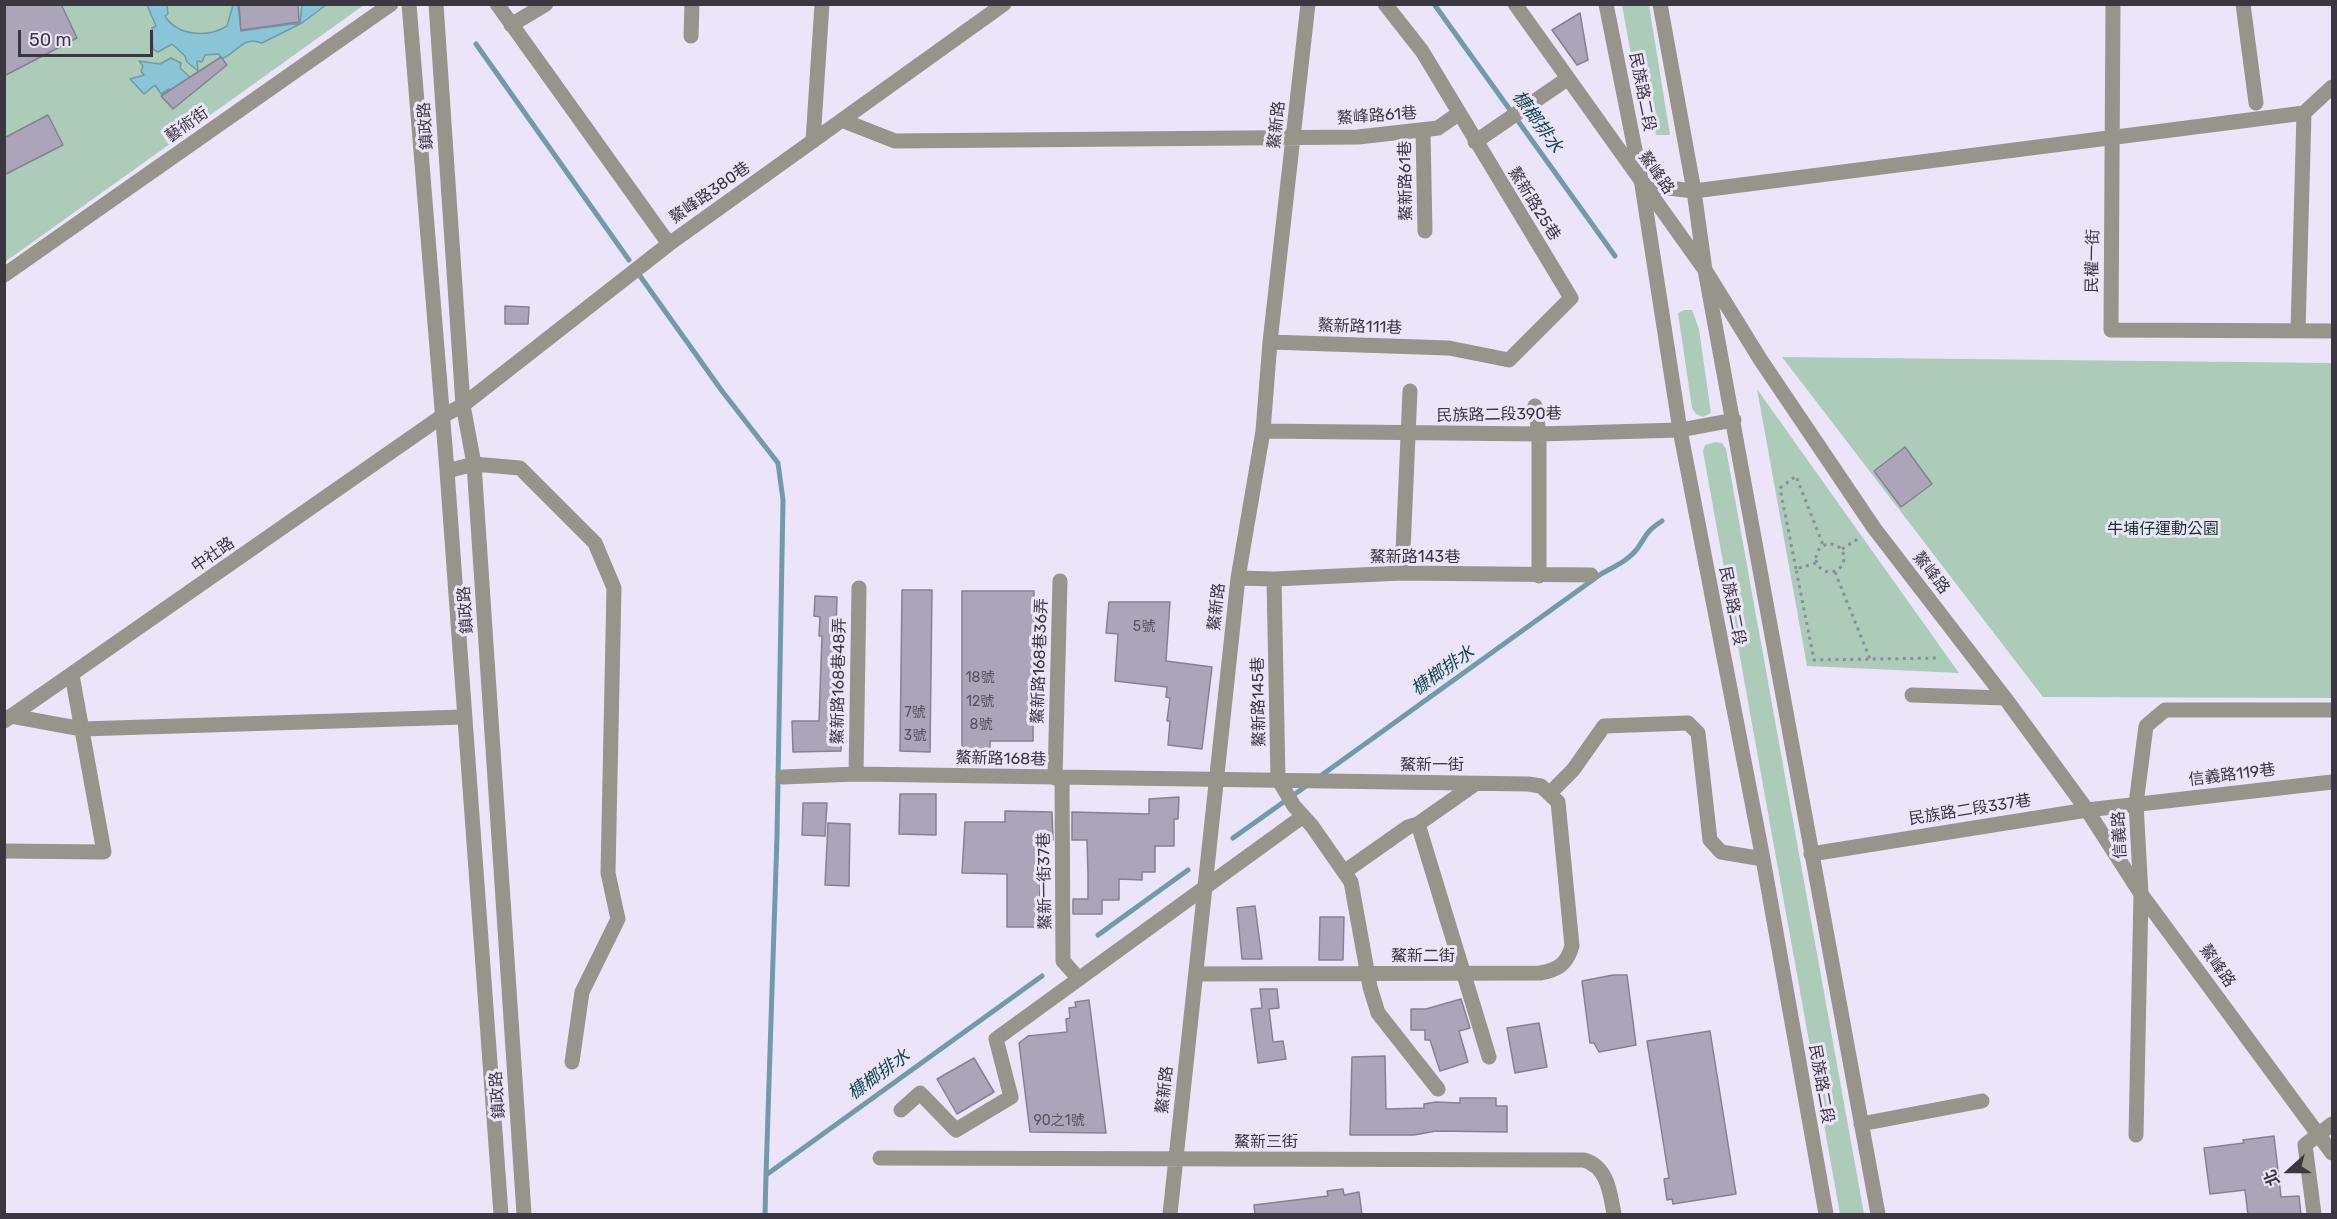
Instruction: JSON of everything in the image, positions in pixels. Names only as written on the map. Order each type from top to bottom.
[{"type":"street","name":"藝術街","points":[[4,275],[391,4]]},
{"type":"street","name":"鎮政路","points":[[409,4],[447,471],[463,717],[501,1215]]},
{"type":"street","name":"鎮政路","points":[[436,4],[463,405],[474,464],[525,1215]]},
{"type":"street","points":[[497,4],[669,244]]},
{"type":"street","points":[[511,25],[546,4]]},
{"type":"street","points":[[691,36],[692,4]]},
{"type":"street","points":[[813,141],[822,4]]},
{"type":"street","name":"鰲峰路380巷","points":[[441,417],[463,405],[669,244],[844,121],[1004,4]]},
{"type":"street","name":"鰲新路","points":[[1170,1215],[1238,578],[1263,431],[1270,342],[1308,4]]},
{"type":"street","name":"鰲新路25巷","points":[[1384,4],[1422,51],[1458,114],[1571,297],[1509,360],[1449,348]]},
{"type":"street","name":"鰲峰路","points":[[1515,4],[1642,185],[1705,270],[1760,359],[1874,528],[2005,698],[2087,810],[2141,894],[2332,1153]]},
{"type":"street","name":"民族路二段","points":[[1606,4],[1642,185],[1680,430],[1763,859],[1826,1215]]},
{"type":"street","name":"民族路二段","points":[[1660,4],[1694,191],[1705,270],[1878,1215]]},
{"type":"street","name":"民權一街","points":[[2114,4],[2110,330],[2332,331]]},
{"type":"street","points":[[2243,4],[2256,103]]},
{"type":"street","points":[[1475,142],[1567,79]]},
{"type":"street","points":[[1642,185],[1694,191],[2304,113],[2332,87]]},
{"type":"street","points":[[2298,331],[2304,113]]},
{"type":"street","name":"鰲峰路61巷","points":[[844,121],[895,141],[1358,137],[1438,128],[1458,114]]},
{"type":"street","name":"鰲新路61巷","points":[[1423,131],[1425,231]]},
{"type":"street","name":"鰲新路111巷","points":[[1270,342],[1449,348]]},
{"type":"street","points":[[1402,573],[1410,391]]},
{"type":"street","points":[[1535,406],[1539,434],[1539,576]]},
{"type":"street","name":"中社路","points":[[8,719],[441,417]]},
{"type":"street","name":"民族路二段390巷","points":[[1263,431],[1539,434],[1680,430],[1734,420]]},
{"type":"street","points":[[447,471],[474,464],[520,468],[595,543],[614,588],[608,873],[618,919],[582,992],[572,1062]]},
{"type":"street","name":"鰲新路143巷","points":[[1238,578],[1274,579],[1402,573],[1591,576]]},
{"type":"street","name":"鰲新路145巷","points":[[1274,579],[1285,783]]},
{"type":"street","name":"鰲新路168巷36弄","points":[[1058,778],[1060,581]]},
{"type":"street","name":"鰲新路168巷48弄","points":[[856,774],[859,588]]},
{"type":"street","points":[[4,851],[104,852],[72,675]]},
{"type":"street","points":[[1912,695],[2005,698]]},
{"type":"street","name":"信義路","points":[[2136,1135],[2141,894],[2136,804],[2146,726],[2166,710],[2332,710]]},
{"type":"street","points":[[8,719],[82,729],[463,717]]},
{"type":"street","points":[[1550,793],[1573,770],[1604,726],[1688,723],[1698,733],[1710,840],[1721,852],[1763,859]]},
{"type":"street","name":"鰲新路168巷","points":[[783,777],[856,774],[1217,780]]},
{"type":"street","name":"鰲新一街37巷","points":[[1058,778],[1063,960],[1079,979]]},
{"type":"street","name":"鰲新一街","points":[[1217,780],[1285,783],[1528,784],[1541,786],[1550,793]]},
{"type":"street","name":"信義路119巷","points":[[2136,804],[2332,782]]},
{"type":"street","points":[[1285,783],[1298,811],[1312,826],[1351,882],[1378,1013],[1438,1089]]},
{"type":"street","points":[[1344,872],[1408,826],[1418,824],[1475,784]]},
{"type":"street","name":"鰲新二街","points":[[1196,974],[1540,973],[1560,967],[1569,957],[1572,946],[1558,802],[1550,793]]},
{"type":"street","name":"民族路二段337巷","points":[[1811,854],[2136,804]]},
{"type":"street","points":[[901,1110],[920,1093],[957,1130],[1011,1097],[996,1040],[1205,887],[1298,811]]},
{"type":"street","points":[[1418,824],[1489,1058]]},
{"type":"street","points":[[1861,1124],[1982,1101]]},
{"type":"street","points":[[2314,1215],[2305,1145],[2332,1124]]},
{"type":"street","name":"鰲新三街","points":[[880,1158],[1584,1160],[1600,1169],[1609,1185],[1614,1215]]},
{"type":"path","points":[[1823,544],[1796,476],[1780,488],[1814,660],[1939,658]]},
{"type":"path","points":[[1842,549],[1874,528]]},
{"type":"path","points":[[1834,543],[1842,549],[1844,562],[1835,572],[1824,571],[1816,563],[1816,552],[1823,544],[1834,543]]},
{"type":"path","points":[[1796,569],[1816,563]]},
{"type":"path","points":[[1835,572],[1870,659]]},
{"type":"green space","points":[[5,5],[364,5],[5,262]]},
{"type":"green space","points":[[1622,5],[1649,5],[1670,135],[1656,135],[1647,97],[1634,71]]},
{"type":"green space","points":[[1692,310],[1699,329],[1711,413],[1703,417],[1696,414],[1692,408],[1678,313]]},
{"type":"green space","name":"牛埔仔運動公園","points":[[1782,357],[2332,363],[2332,698],[2043,697]]},
{"type":"green space","points":[[1757,389],[1959,673],[1807,666]]},
{"type":"green space","points":[[1715,442],[1722,443],[1726,449],[1864,1214],[1840,1214],[1703,451],[1705,445]]},
{"type":"water","points":[[147,5],[167,5],[168,14],[165,16],[170,23],[185,31],[202,33],[227,26],[233,5],[238,5],[241,31],[300,23],[302,5],[326,5],[302,23],[262,43],[255,41],[244,43],[221,59],[219,54],[205,55],[202,62],[197,61],[198,71],[172,44],[158,52],[153,49],[152,28],[156,26]]},
{"type":"water","points":[[171,58],[181,63],[180,68],[194,81],[175,94],[169,89],[161,94],[155,85],[144,94],[130,79],[144,75],[141,71],[143,66],[139,61],[160,64]]},
{"type":"building","points":[[4,4],[61,4],[77,38],[4,76]]},
{"type":"building","points":[[239,4],[298,4],[299,22],[241,30]]},
{"type":"building","points":[[1580,13],[1588,60],[1577,65],[1552,30]]},
{"type":"building","points":[[221,57],[227,65],[173,109],[161,96]]},
{"type":"building","points":[[48,115],[63,145],[4,175],[4,138]]},
{"type":"building","points":[[505,306],[529,307],[528,324],[505,324]]},
{"type":"building","points":[[1905,447],[1932,484],[1901,507],[1874,471]]},
{"type":"building","points":[[902,590],[932,590],[930,752],[900,751]]},
{"type":"building","points":[[962,591],[1034,591],[1033,741],[990,741],[990,752],[962,752]]},
{"type":"building","points":[[815,596],[837,597],[836,629],[844,630],[841,751],[793,752],[792,721],[819,721],[822,636],[819,636],[820,617],[814,616]]},
{"type":"building","points":[[1109,602],[1170,602],[1166,661],[1212,667],[1202,749],[1168,745],[1170,721],[1167,721],[1170,698],[1166,697],[1167,687],[1115,681],[1118,634],[1106,633]]},
{"type":"building","points":[[900,794],[936,794],[936,835],[899,834]]},
{"type":"building","points":[[1179,797],[1178,819],[1174,819],[1174,846],[1155,846],[1155,872],[1142,872],[1142,880],[1119,879],[1119,900],[1102,900],[1102,914],[1073,914],[1073,899],[1088,899],[1088,875],[1087,840],[1072,840],[1072,812],[1149,814],[1149,799]]},
{"type":"building","points":[[803,803],[827,803],[825,836],[802,835]]},
{"type":"building","points":[[1005,811],[1052,812],[1053,840],[1039,839],[1039,860],[1040,903],[1053,903],[1053,927],[1007,927],[1007,874],[962,873],[965,822],[1005,822]]},
{"type":"building","points":[[828,823],[850,824],[849,886],[825,885]]},
{"type":"building","points":[[1255,906],[1262,959],[1242,959],[1237,908]]},
{"type":"building","points":[[1320,917],[1344,917],[1343,960],[1319,960]]},
{"type":"building","points":[[1613,975],[1627,975],[1636,1045],[1599,1052],[1594,1043],[1590,1043],[1582,981]]},
{"type":"building","points":[[1260,989],[1277,989],[1279,1008],[1269,1009],[1273,1042],[1283,1041],[1286,1059],[1258,1063],[1251,1009],[1262,1008]]},
{"type":"building","points":[[1461,999],[1470,1028],[1459,1031],[1468,1062],[1440,1071],[1430,1040],[1425,1040],[1425,1030],[1411,1030],[1411,1009],[1426,1009]]},
{"type":"building","points":[[1089,1000],[1106,1133],[1030,1132],[1019,1043],[1028,1036],[1067,1032],[1066,1019],[1070,1018],[1069,1008],[1076,1007],[1075,1002]]},
{"type":"building","points":[[1539,1023],[1547,1067],[1515,1073],[1507,1028]]},
{"type":"building","points":[[1710,1031],[1736,1194],[1673,1204],[1672,1199],[1667,1200],[1664,1179],[1669,1178],[1647,1041]]},
{"type":"building","points":[[1385,1056],[1386,1109],[1424,1108],[1424,1104],[1436,1102],[1460,1103],[1460,1098],[1496,1098],[1496,1106],[1507,1106],[1507,1132],[1436,1131],[1414,1135],[1350,1135],[1352,1057]]},
{"type":"building","points":[[974,1058],[994,1092],[957,1114],[937,1079]]},
{"type":"building","points":[[2274,1136],[2281,1197],[2299,1196],[2301,1215],[2248,1215],[2245,1190],[2210,1194],[2204,1148],[2244,1143],[2243,1140]]},
{"type":"building","points":[[1343,1189],[1344,1195],[1359,1192],[1362,1215],[1255,1215],[1254,1205],[1328,1196],[1327,1191]]},
{"type":"waterway","name":"槺榔排水","points":[[1434,4],[1615,256]]},
{"type":"waterway","points":[[476,44],[629,260]]},
{"type":"waterway","points":[[640,276],[722,391],[778,463],[783,500],[777,836],[766,1175]]},
{"type":"waterway","name":"槺榔排水","points":[[1319,777],[1601,574],[1625,560],[1637,549],[1649,531],[1662,521]]},
{"type":"waterway","name":"槺榔排水","points":[[1233,838],[1309,784]]},
{"type":"waterway","name":"槺榔排水","points":[[1098,935],[1188,870]]},
{"type":"waterway","name":"槺榔排水","points":[[765,1214],[766,1175],[1042,976]]}]
